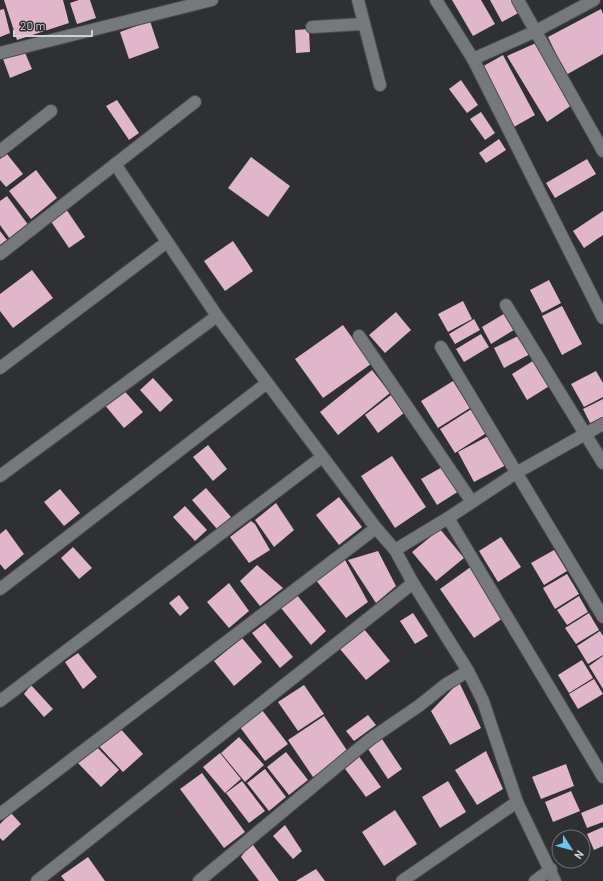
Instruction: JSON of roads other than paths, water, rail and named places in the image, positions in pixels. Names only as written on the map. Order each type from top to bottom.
[{"type":"street","points":[[0,53],[212,0]]},
{"type":"street","points":[[358,0],[380,85]]},
{"type":"street","points":[[436,0],[473,59],[603,318]]},
{"type":"street","points":[[518,0],[603,151]]},
{"type":"street","points":[[473,59],[536,32],[594,0]]},
{"type":"street","points":[[312,27],[363,24]]},
{"type":"street","points":[[0,254],[195,102]]},
{"type":"street","points":[[0,152],[51,111]]},
{"type":"street","points":[[115,164],[218,316],[322,457],[376,528],[395,550],[413,583],[468,671],[483,700],[517,802],[555,881]]},
{"type":"street","points":[[0,368],[167,242]]},
{"type":"street","points":[[506,305],[603,463]]},
{"type":"street","points":[[0,476],[218,316]]},
{"type":"street","points":[[359,336],[472,502]]},
{"type":"street","points":[[441,347],[603,617]]},
{"type":"street","points":[[0,589],[267,383]]},
{"type":"street","points":[[395,550],[448,518],[516,473],[603,424]]},
{"type":"street","points":[[0,701],[322,457]]},
{"type":"street","points":[[448,518],[603,777]]},
{"type":"street","points":[[0,814],[376,528]]},
{"type":"street","points":[[36,881],[413,583]]},
{"type":"street","points":[[199,881],[369,740],[420,705],[445,685],[468,671]]},
{"type":"street","points":[[402,881],[517,802]]},
{"type":"street","points":[[535,881],[551,870]]}]
